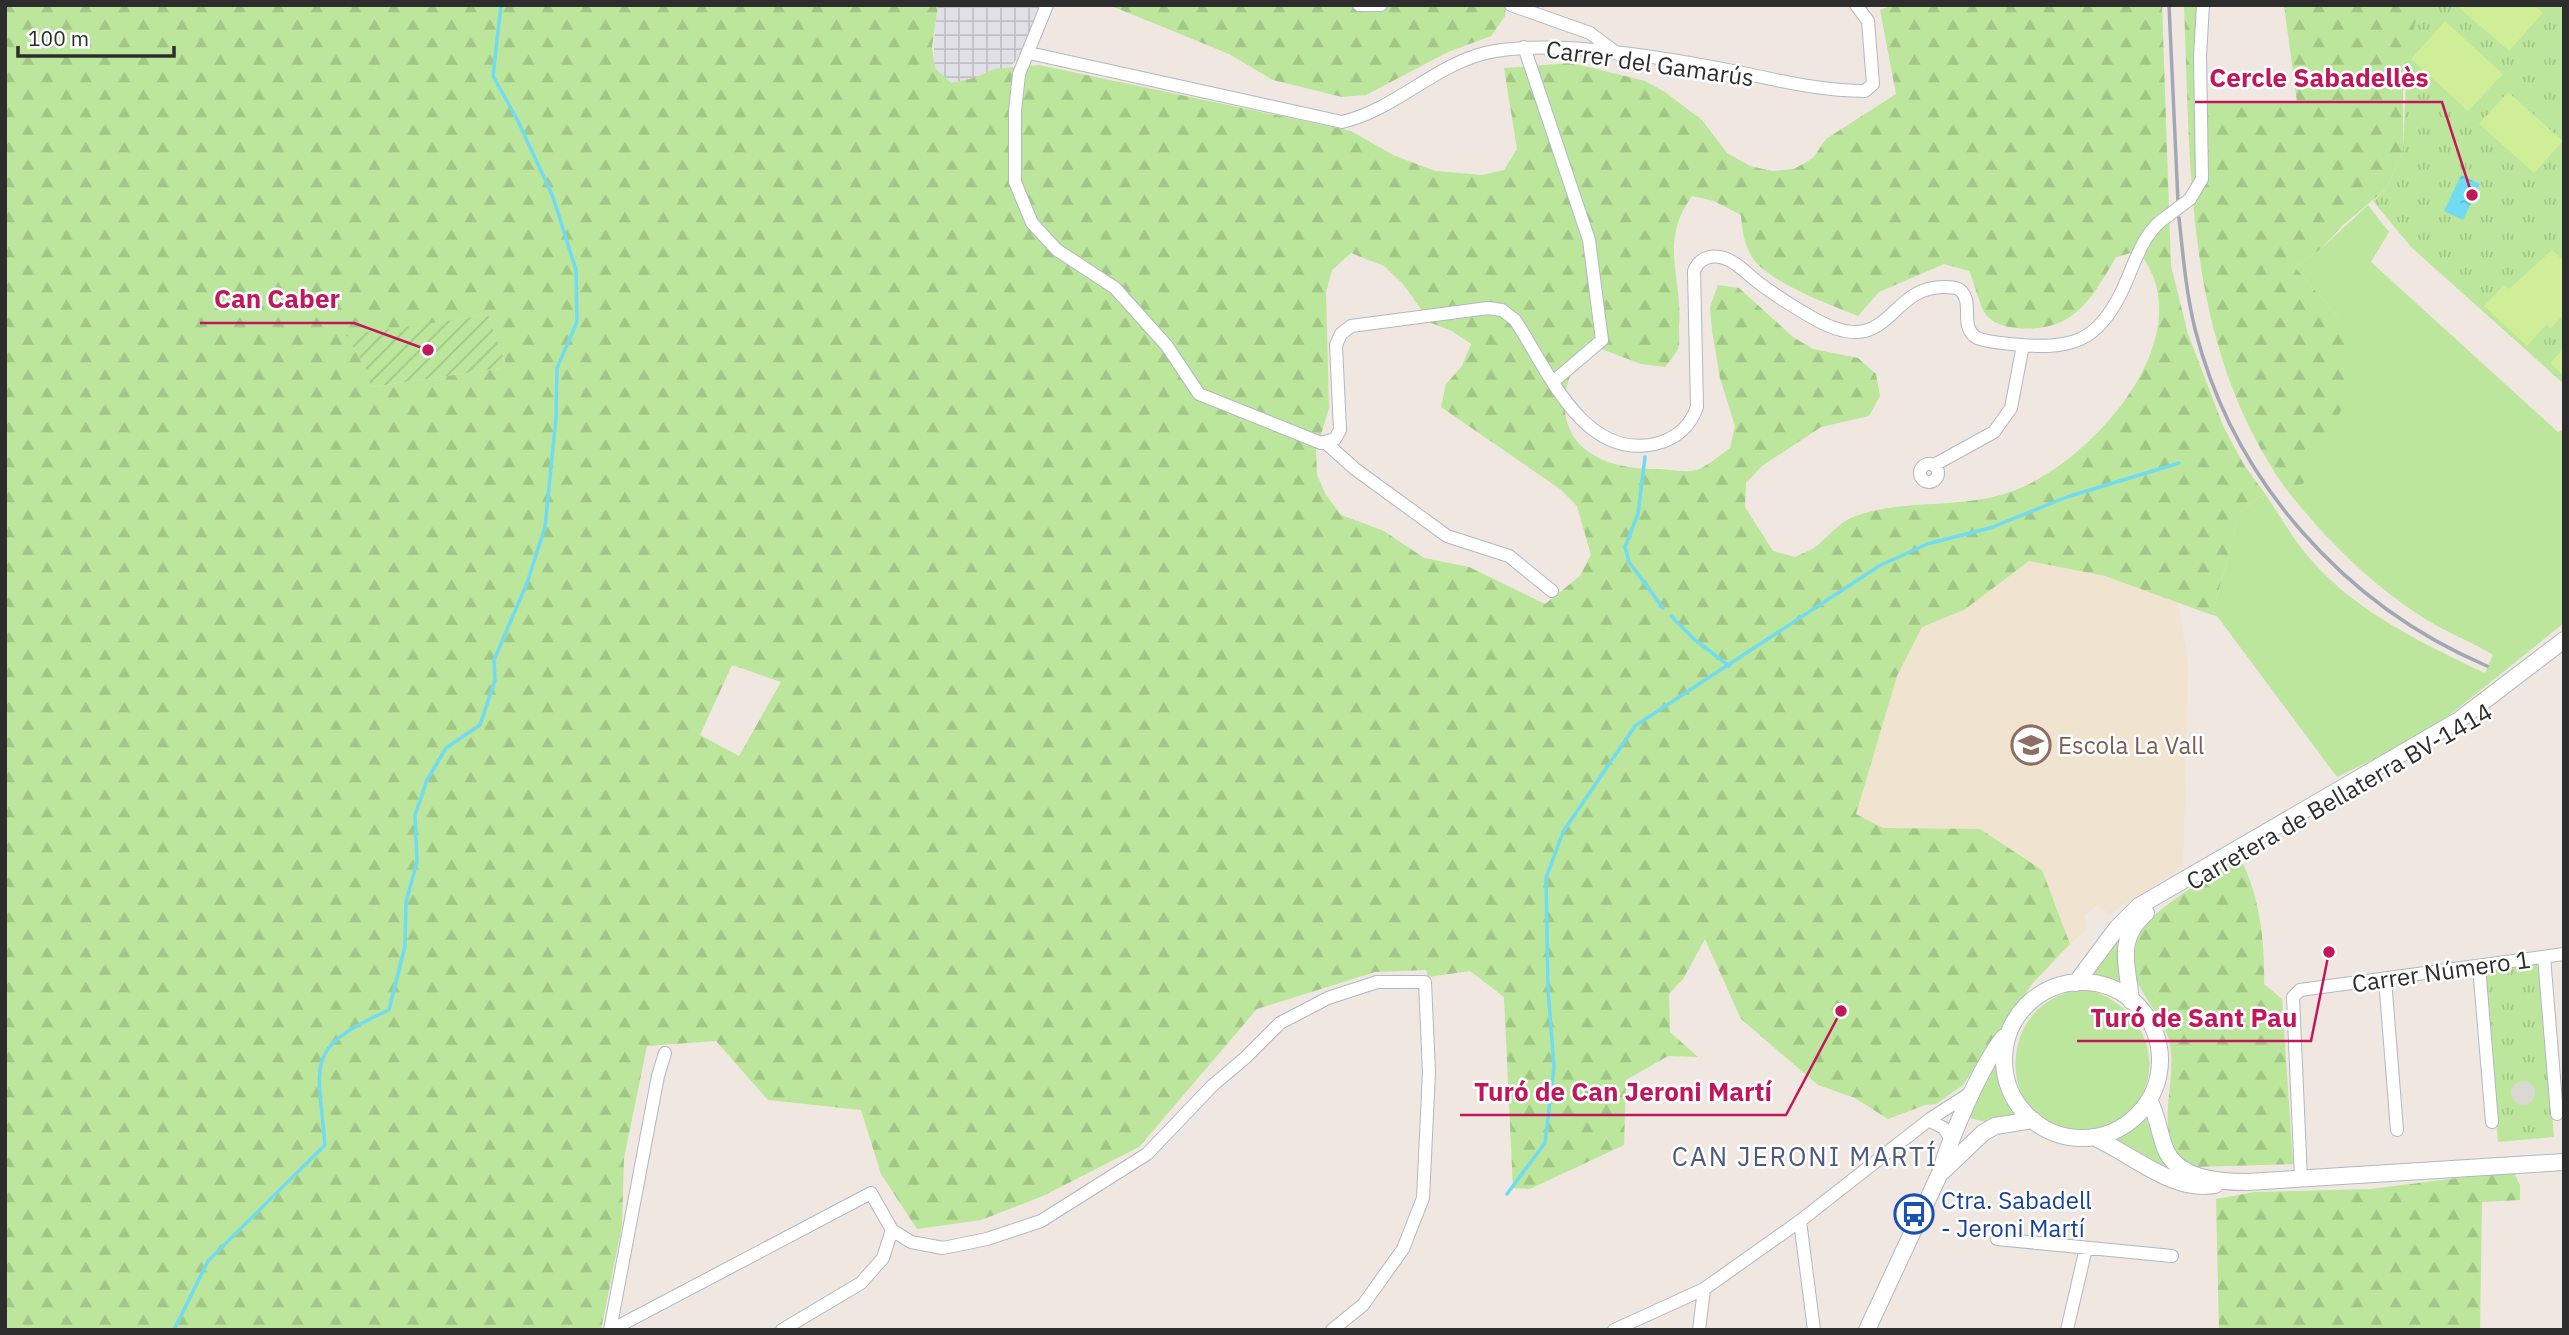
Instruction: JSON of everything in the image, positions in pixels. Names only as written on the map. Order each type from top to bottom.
[{"type":"street","points":[[1047,5],[1019,74],[1013,144],[1015,181],[1031,223],[1057,250],[1115,288],[1167,346],[1199,394],[1315,442],[1326,443],[1335,439],[1340,430],[1336,345],[1341,334],[1351,326],[1498,309],[1515,320],[1580,419],[1605,438],[1648,446],[1679,434],[1694,416],[1699,396],[1694,271],[1698,262],[1712,256],[1728,259],[1772,292],[1819,321],[1850,332],[1878,326],[1917,291],[1955,288],[1965,297],[1966,324],[1972,335],[1983,340],[2022,345],[2067,346],[2096,327],[2120,295],[2151,229],[2190,199],[2202,179],[2200,56],[2203,5]]},
{"type":"street","points":[[1359,5],[1381,5]]},
{"type":"street","name":"Carrer del Gamarús","points":[[1029,53],[1342,122],[1365,117],[1466,58],[1524,47],[1619,55],[1731,71],[1823,90],[1865,91],[1873,84],[1868,22],[1856,5]]},
{"type":"street","points":[[1512,6],[1590,33],[1619,55]]},
{"type":"street","points":[[1524,47],[1589,240],[1602,340],[1554,381]]},
{"type":"street","points":[[1934,466],[1994,432],[2011,408],[2022,345]]},
{"type":"street","points":[[1326,443],[1355,469],[1447,536],[1509,556],[1552,592]]},
{"type":"street","points":[[2236,852],[2459,720],[2564,640]]},
{"type":"street","name":"Carretera de Bellaterra BV-1414","points":[[2076,983],[2118,928],[2140,906],[2447,739],[2501,702],[2564,651]]},
{"type":"street","name":"Carretera de Bellaterra BV-1414","points":[[2131,1001],[2123,948],[2138,920],[2188,880]]},
{"type":"street","name":"Carrer Número 1","points":[[2301,1179],[2292,997],[2300,990],[2564,954]]},
{"type":"street","points":[[2544,957],[2557,1114]]},
{"type":"street","points":[[2479,966],[2492,1122]]},
{"type":"street","points":[[2385,979],[2397,1129]]},
{"type":"street","points":[[610,1330],[871,1194],[892,1230],[911,1242],[943,1248],[987,1239],[1041,1221],[1147,1154],[1213,1084],[1245,1058],[1280,1023],[1328,998],[1377,982],[1425,982],[1429,1072],[1423,1198],[1403,1249],[1363,1306],[1332,1330]]},
{"type":"street","points":[[1867,1330],[1940,1173],[1961,1120],[2000,1043],[2021,1012],[2036,998],[2055,988],[2076,983],[2105,987],[2131,1001],[2148,1020],[2158,1044],[2159,1070],[2149,1100],[2123,1126],[2093,1137]]},
{"type":"street","points":[[2010,1030],[2004,1053],[2007,1082],[2017,1103],[2033,1120],[2058,1134],[2093,1137],[2177,1182],[2204,1187],[2237,1182],[2564,1162]]},
{"type":"street","points":[[610,1330],[658,1076],[665,1053]]},
{"type":"street","points":[[1614,1330],[1704,1289],[1976,1090]]},
{"type":"street","points":[[2149,1100],[2170,1159],[2180,1168],[2204,1178],[2237,1182]]},
{"type":"street","points":[[1927,1124],[1961,1120],[1995,1126],[2033,1120]]},
{"type":"street","points":[[1927,1124],[1944,1128],[1952,1141]]},
{"type":"street","points":[[1940,1173],[1983,1133],[1995,1126]]},
{"type":"street","points":[[1800,1221],[1814,1330]]},
{"type":"street","points":[[782,1330],[861,1283],[883,1258],[892,1230]]},
{"type":"street","points":[[1997,1240],[2172,1256]]},
{"type":"street","points":[[2067,1330],[2086,1248]]},
{"type":"street","points":[[1699,1330],[1704,1289]]},
{"type":"shaded area","points":[[936,5],[1040,5],[1025,49],[987,96],[932,93]]},
{"type":"shaded area","name":"Escola La Vall","points":[[2029,561],[2105,576],[2178,601],[2188,663],[2183,867],[2109,914],[2098,905],[2084,915],[2087,930],[2070,944],[2042,870],[1980,829],[1883,828],[1856,814],[1897,676],[1922,626],[1964,610]]},
{"type":"shaded area","points":[[2523,1081],[2532,1084],[2535,1093],[2532,1102],[2523,1105],[2514,1102],[2511,1093],[2514,1084]]},
{"type":"green space","points":[[5,5],[938,5],[932,47],[935,68],[951,83],[974,78],[994,69],[1039,65],[1351,131],[1393,155],[1435,171],[1482,175],[1504,170],[1517,149],[1504,68],[1572,63],[1645,81],[1665,92],[1702,120],[1727,153],[1750,166],[1772,171],[1794,169],[1813,158],[1826,139],[1896,94],[1880,10],[1893,5],[2162,5],[2171,266],[2188,334],[2224,428],[2244,465],[2266,495],[2258,497],[2240,513],[2212,615],[2105,576],[2029,561],[1964,610],[1922,627],[1897,676],[1856,814],[1883,828],[1980,829],[2042,870],[2070,944],[2032,984],[1963,1085],[1936,1104],[1925,1105],[1888,1119],[1855,1098],[1818,1085],[1741,1019],[1705,939],[1683,979],[1669,994],[1670,1032],[1698,1057],[1668,1056],[1626,1080],[1624,1145],[1530,1189],[1513,1188],[1504,997],[1470,971],[1428,977],[1426,970],[1375,972],[1257,1009],[1139,1147],[1043,1196],[981,1220],[917,1229],[881,1174],[861,1110],[768,1100],[716,1041],[647,1046],[624,1158],[622,1225],[601,1330],[5,1330]],"holes":[[[1692,196],[1714,201],[1741,215],[1747,247],[1760,266],[1800,292],[1858,316],[1879,292],[1944,264],[1969,271],[1984,312],[1994,322],[2017,328],[2053,325],[2066,319],[2088,300],[2116,257],[2138,251],[2156,284],[2159,319],[2150,356],[2131,391],[2105,424],[2076,453],[2044,476],[1994,497],[1894,507],[1856,516],[1845,521],[1816,547],[1795,557],[1773,551],[1745,507],[1746,483],[1762,466],[1821,427],[1869,416],[1880,396],[1876,374],[1858,358],[1813,349],[1793,337],[1739,288],[1718,285],[1710,307],[1720,378],[1735,426],[1730,448],[1707,465],[1690,471],[1627,467],[1603,460],[1584,449],[1572,434],[1566,415],[1566,394],[1572,370],[1586,343],[1641,364],[1665,367],[1677,351],[1679,308],[1674,244],[1682,213]],[[1351,253],[1384,266],[1403,284],[1431,323],[1452,331],[1471,344],[1462,366],[1446,384],[1441,407],[1560,489],[1577,506],[1591,555],[1580,576],[1545,604],[1469,567],[1424,558],[1384,531],[1341,515],[1326,495],[1317,475],[1316,451],[1329,408],[1326,292],[1332,270]],[[488,315],[507,367],[371,387],[365,366],[347,336]],[[732,665],[781,682],[739,756],[700,735]]]},
{"type":"green space","points":[[1109,5],[1506,5],[1505,16],[1491,36],[1448,52],[1366,95],[1342,97],[1273,80],[1229,54]]},
{"type":"green space","points":[[2184,5],[2197,6],[2196,103],[2297,102],[2284,5],[2420,5],[2403,91],[2403,150],[2387,188],[2343,225],[2322,248],[2295,267],[2341,321],[2351,391],[2303,484],[2286,489],[2253,434],[2228,376],[2211,317],[2199,256],[2192,195]]},
{"type":"green space","points":[[2419,5],[2564,7],[2564,384],[2411,247],[2373,201],[2387,188],[2403,150],[2407,59]]},
{"type":"green space","points":[[2456,5],[2534,5],[2543,13],[2509,51]]},
{"type":"green space","points":[[2445,21],[2503,74],[2468,111],[2411,59]]},
{"type":"green space","points":[[2508,92],[2563,141],[2534,173],[2479,124]]},
{"type":"green space","points":[[2368,205],[2389,232],[2371,262],[2558,432],[2564,429],[2564,623],[2427,733],[2337,777],[2217,616],[2212,615],[2240,513],[2258,497],[2266,495],[2302,549],[2320,570],[2386,622],[2485,673],[2493,655],[2431,622],[2384,590],[2332,542],[2286,489],[2303,484],[2341,321],[2295,267],[2322,248]]},
{"type":"green space","points":[[2552,250],[2564,261],[2564,314],[2551,328],[2546,325],[2527,346],[2484,306],[2504,285],[2509,289]]},
{"type":"green space","points":[[488,315],[507,367],[371,387],[365,366],[346,335]]},
{"type":"green space","points":[[2564,348],[2564,376],[2550,363]]},
{"type":"green space","points":[[2241,860],[2253,890],[2260,920],[2264,984],[2282,999],[2293,1164],[2194,1167],[2180,1156],[2172,1143],[2168,1128],[2170,1045],[2159,1017],[2135,978],[2131,964],[2132,950],[2137,934],[2155,915],[2202,881]]},
{"type":"green space","points":[[2126,927],[2117,957],[2124,987],[2090,974]]},
{"type":"green space","points":[[2539,963],[2554,1137],[2498,1142],[2484,971]]},
{"type":"green space","points":[[2085,989],[2104,995],[2120,1006],[2133,1020],[2143,1036],[2148,1053],[2149,1072],[2144,1090],[2128,1113],[2103,1128],[2081,1131],[2052,1125],[2031,1109],[2019,1087],[2015,1062],[2020,1037],[2033,1014],[2055,997]]},
{"type":"green space","points":[[1998,1056],[2003,1088],[2016,1115],[1990,1123],[1970,1118],[1969,1114]]},
{"type":"green space","points":[[2146,1118],[2157,1146],[2184,1177],[2116,1141]]},
{"type":"green space","points":[[2513,1171],[2520,1185],[2520,1200],[2482,1202],[2480,1330],[2219,1330],[2216,1199],[2255,1192],[2371,1189]]},
{"type":"water","points":[[2461,175],[2480,184],[2463,220],[2444,211]]},
{"type":"waterway","points":[[174,1330],[208,1261],[325,1145],[319,1075],[322,1060],[329,1047],[361,1024],[389,1010],[405,946],[406,902],[417,862],[415,815],[427,780],[446,748],[480,725],[495,680],[494,660],[527,583],[545,527],[556,418],[557,368],[577,322],[576,270],[553,197],[518,121],[493,76],[501,5]]},
{"type":"waterway","points":[[1645,457],[1638,514],[1625,547],[1629,562],[1663,608]]},
{"type":"waterway","points":[[1507,1194],[1545,1143],[1554,1067],[1548,989],[1546,878],[1563,832],[1635,726],[1879,566],[1927,544],[1990,528],[2067,497],[2179,463]]},
{"type":"waterway","points":[[1671,616],[1694,639],[1729,666]]},
{"type":"railway","points":[[2169,5],[2178,202]]},
{"type":"railway","points":[[2179,218],[2195,329],[2213,384],[2237,437],[2266,486],[2302,531],[2342,572],[2386,609],[2435,640],[2487,666]]},
{"type":"place","name":"Cercle Sabadellès","points":[[2472,195]]},
{"type":"place","name":"Can Caber","points":[[428,350]]},
{"type":"place","name":"Escola La Vall","points":[[2031,745]]},
{"type":"place","name":"Turó de Sant Pau","points":[[2329,952]]},
{"type":"place","name":"Turó de Can Jeroni Martí","points":[[1841,1011]]},
{"type":"place","name":"Ctra. Sabadell - Jeroni Martí","points":[[1914,1214]]},
{"type":"district","name":"CAN JERONI MARTÍ","points":[[1805,1156]]}]
